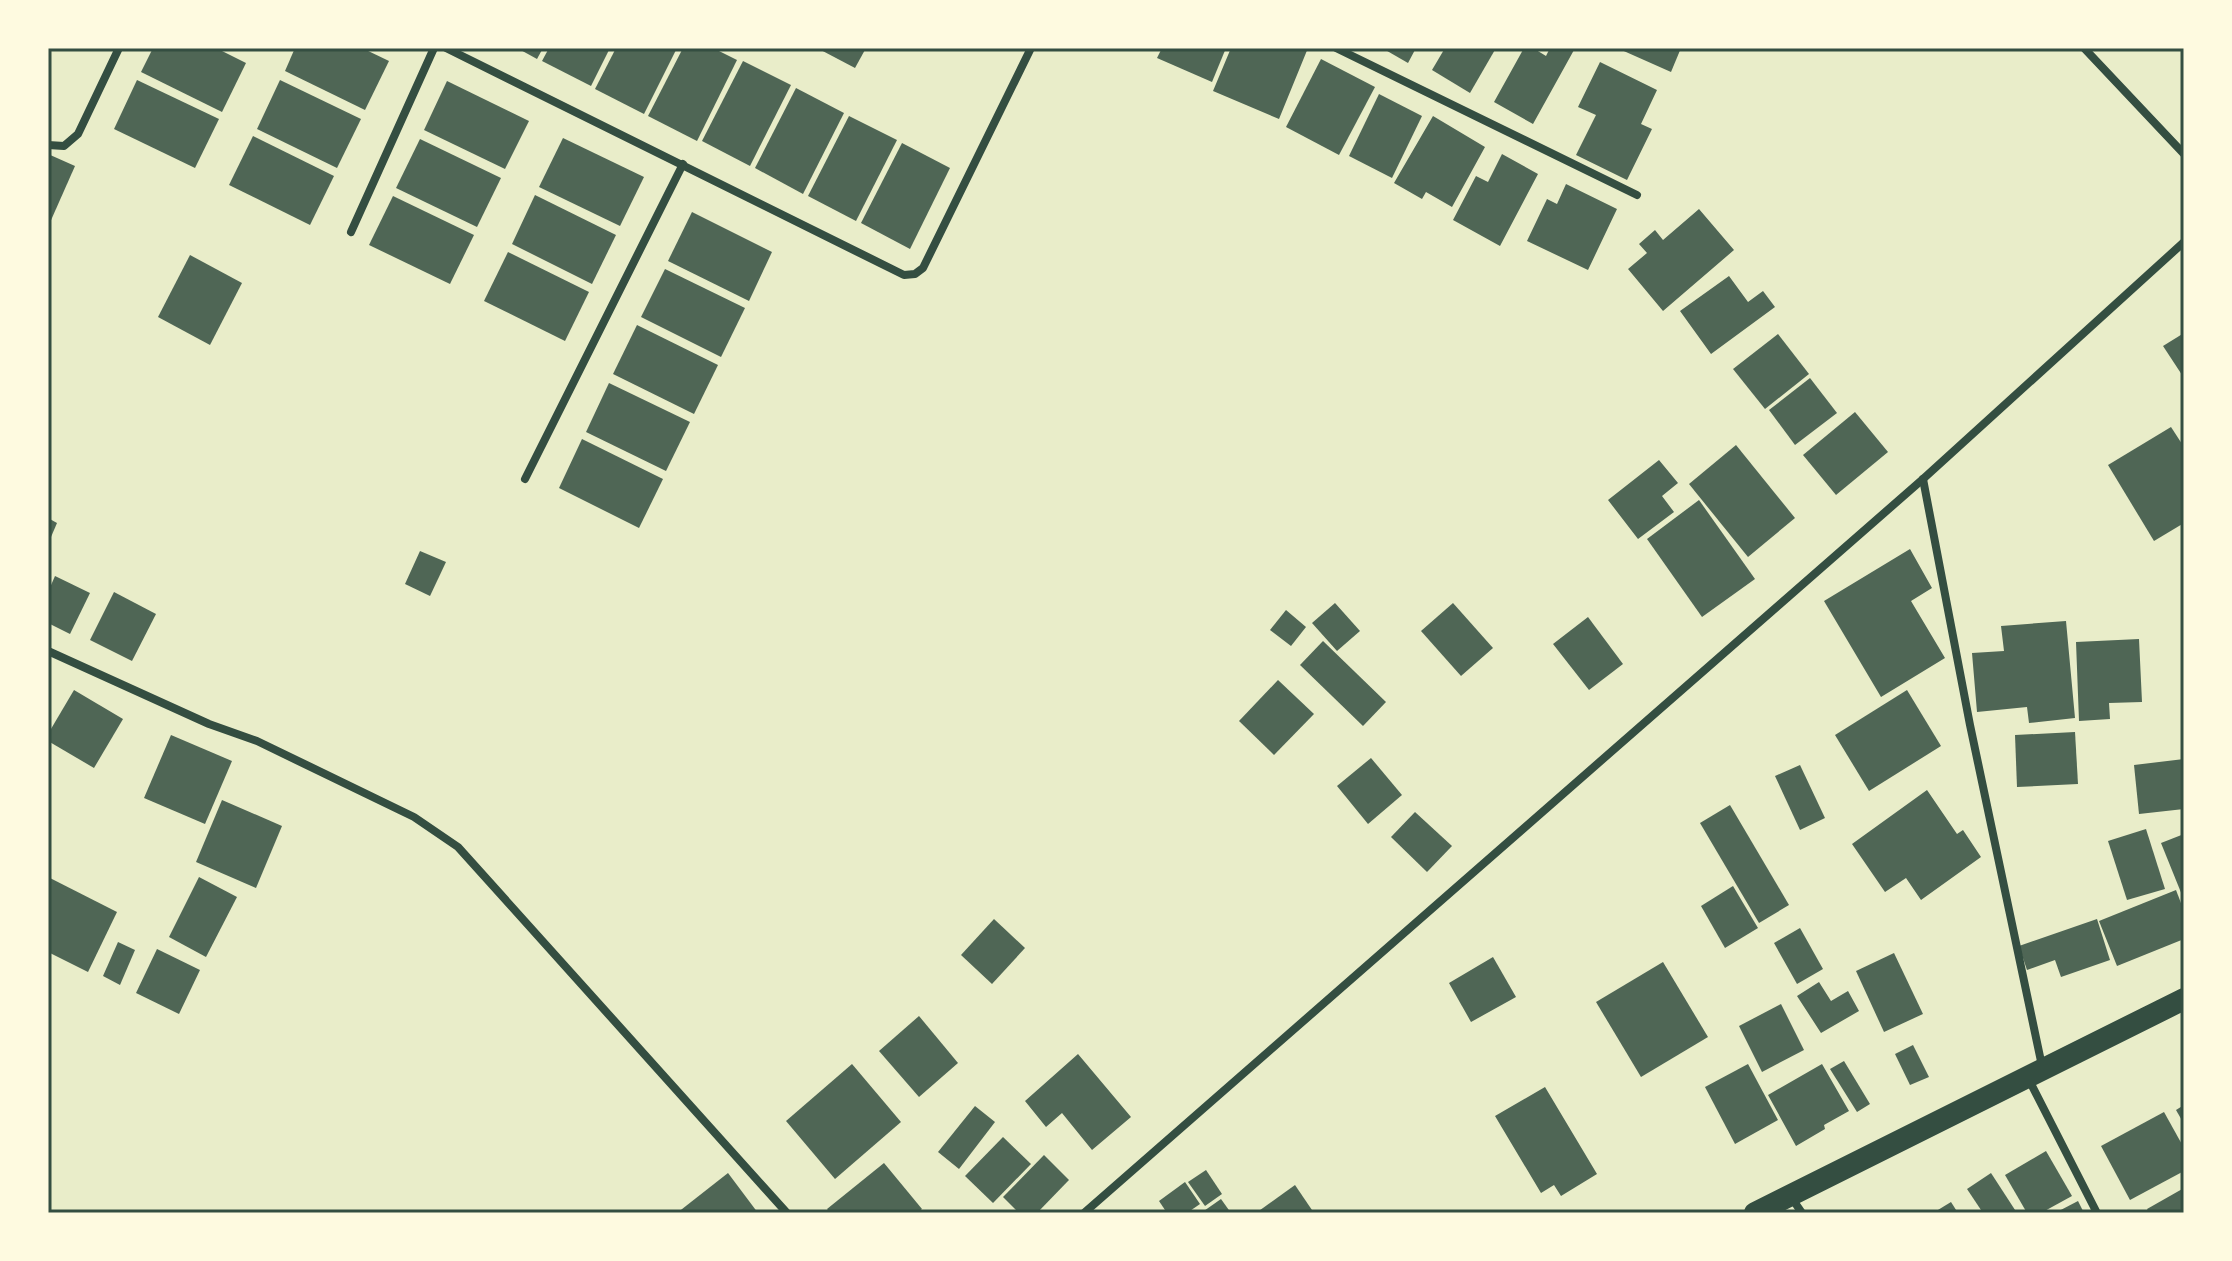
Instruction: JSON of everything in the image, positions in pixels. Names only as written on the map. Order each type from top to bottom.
[{"type":"highway","points":[[1755,1213],[1796,1204],[2035,1073],[2184,999]]},
{"type":"street","points":[[48,145],[64,146],[78,134],[119,48]]},
{"type":"street","points":[[351,232],[434,48]]},
{"type":"street","points":[[446,48],[904,275],[915,274],[923,268],[1031,48]]},
{"type":"street","points":[[1336,48],[1637,195]]},
{"type":"street","points":[[2084,48],[2184,154]]},
{"type":"street","points":[[525,479],[683,164]]},
{"type":"street","points":[[1084,1213],[1923,479],[2184,242]]},
{"type":"street","points":[[1923,479],[2035,1073],[2097,1213]]},
{"type":"street","points":[[48,651],[209,724],[257,741],[414,817],[458,847],[787,1213]]},
{"type":"building","points":[[153,48],[216,48],[246,63],[222,112],[141,72]]},
{"type":"building","points":[[295,48],[362,48],[389,61],[365,110],[285,71]]},
{"type":"building","points":[[517,48],[543,48],[537,59]]},
{"type":"building","points":[[549,48],[610,48],[591,86],[542,61]]},
{"type":"building","points":[[616,48],[677,48],[644,114],[595,89]]},
{"type":"building","points":[[683,48],[713,48],[737,60],[697,141],[648,116]]},
{"type":"building","points":[[817,48],[866,48],[855,68]]},
{"type":"building","points":[[1162,48],[1226,48],[1212,82],[1157,58]]},
{"type":"building","points":[[1231,48],[1247,51],[1249,48],[1308,48],[1279,119],[1213,91]]},
{"type":"building","points":[[1382,48],[1416,48],[1408,63]]},
{"type":"building","points":[[1445,48],[1496,48],[1470,93],[1432,70]]},
{"type":"building","points":[[1524,48],[1533,48],[1546,56],[1550,48],[1574,50],[1533,124],[1494,102]]},
{"type":"building","points":[[1617,48],[1681,48],[1671,72]]},
{"type":"building","points":[[1321,59],[1375,87],[1339,155],[1286,127]]},
{"type":"building","points":[[743,61],[791,85],[750,166],[702,141]]},
{"type":"building","points":[[1600,62],[1657,90],[1641,124],[1652,129],[1627,180],[1576,155],[1596,115],[1578,107]]},
{"type":"building","points":[[137,80],[219,119],[195,168],[114,129]]},
{"type":"building","points":[[280,80],[361,119],[337,168],[257,129]]},
{"type":"building","points":[[447,81],[529,121],[505,169],[424,130]]},
{"type":"building","points":[[796,88],[844,113],[803,194],[755,168]]},
{"type":"building","points":[[1379,94],[1422,116],[1392,178],[1349,156]]},
{"type":"building","points":[[849,116],[897,140],[856,221],[808,196]]},
{"type":"building","points":[[1433,116],[1485,147],[1452,207],[1426,192],[1422,199],[1394,183]]},
{"type":"building","points":[[253,136],[334,176],[310,225],[229,185]]},
{"type":"building","points":[[563,138],[644,177],[620,226],[539,187]]},
{"type":"building","points":[[420,139],[501,178],[477,227],[396,188]]},
{"type":"building","points":[[902,143],[950,168],[910,249],[861,223]]},
{"type":"building","points":[[48,154],[75,166],[48,227]]},
{"type":"building","points":[[1502,154],[1538,174],[1500,246],[1453,220],[1476,176],[1488,182]]},
{"type":"building","points":[[1566,184],[1617,209],[1588,270],[1527,241],[1547,199],[1557,204]]},
{"type":"building","points":[[535,195],[616,235],[592,284],[512,244]]},
{"type":"building","points":[[393,196],[474,235],[450,284],[369,245]]},
{"type":"building","points":[[1699,209],[1734,250],[1663,311],[1628,269],[1647,253],[1639,244],[1655,230],[1663,240]]},
{"type":"building","points":[[692,212],[772,252],[749,301],[668,261]]},
{"type":"building","points":[[508,252],[589,292],[565,341],[484,301]]},
{"type":"building","points":[[190,255],[242,283],[210,345],[158,317]]},
{"type":"building","points":[[665,269],[745,308],[721,357],[641,317]]},
{"type":"building","points":[[1729,276],[1748,302],[1763,291],[1775,307],[1711,354],[1680,311]]},
{"type":"building","points":[[637,325],[718,365],[694,414],[613,374]]},
{"type":"building","points":[[2184,333],[2184,378],[2163,346]]},
{"type":"building","points":[[1778,334],[1809,374],[1765,409],[1733,369]]},
{"type":"building","points":[[1810,378],[1837,413],[1795,445],[1769,410]]},
{"type":"building","points":[[609,383],[690,422],[666,471],[586,432]]},
{"type":"building","points":[[1855,412],[1888,452],[1836,495],[1803,455]]},
{"type":"building","points":[[2171,427],[2184,447],[2184,523],[2154,541],[2108,465]]},
{"type":"building","points":[[582,439],[663,479],[639,528],[559,488]]},
{"type":"building","points":[[1736,445],[1795,518],[1748,557],[1689,484]]},
{"type":"building","points":[[1659,460],[1678,483],[1662,496],[1674,512],[1638,539],[1608,500]]},
{"type":"building","points":[[1699,500],[1755,579],[1702,617],[1647,539]]},
{"type":"building","points":[[48,518],[57,523],[48,544]]},
{"type":"building","points":[[1910,549],[1932,588],[1911,601],[1945,658],[1881,697],[1824,601]]},
{"type":"building","points":[[420,551],[446,562],[430,596],[405,584]]},
{"type":"building","points":[[55,576],[90,593],[70,634],[48,623],[48,592]]},
{"type":"building","points":[[114,592],[156,614],[132,661],[90,640]]},
{"type":"building","points":[[1335,603],[1360,631],[1337,651],[1312,623]]},
{"type":"building","points":[[1453,603],[1493,648],[1461,676],[1421,631]]},
{"type":"building","points":[[1286,610],[1306,627],[1291,646],[1270,630]]},
{"type":"building","points":[[1588,617],[1623,664],[1589,690],[1553,644]]},
{"type":"building","points":[[2066,621],[2075,718],[2029,723],[2027,707],[1977,712],[1972,653],[2004,651],[2001,626]]},
{"type":"building","points":[[2139,639],[2142,702],[2109,703],[2110,719],[2079,721],[2076,642]]},
{"type":"building","points":[[1323,641],[1386,702],[1363,726],[1300,665]]},
{"type":"building","points":[[1278,680],[1314,714],[1274,755],[1239,721]]},
{"type":"building","points":[[74,690],[123,719],[94,768],[48,741],[48,734]]},
{"type":"building","points":[[1907,690],[1941,746],[1869,791],[1835,735]]},
{"type":"building","points":[[2075,732],[2078,784],[2017,787],[2015,735]]},
{"type":"building","points":[[171,735],[232,761],[205,824],[144,798]]},
{"type":"building","points":[[1371,758],[1402,795],[1368,824],[1337,786]]},
{"type":"building","points":[[2184,759],[2184,809],[2139,814],[2134,765]]},
{"type":"building","points":[[1800,765],[1825,818],[1800,830],[1775,776]]},
{"type":"building","points":[[1927,790],[1957,834],[1963,830],[1981,857],[1921,900],[1906,878],[1885,892],[1852,844]]},
{"type":"building","points":[[222,800],[282,826],[256,888],[196,862]]},
{"type":"building","points":[[1730,805],[1789,905],[1759,923],[1700,823]]},
{"type":"building","points":[[1415,812],[1452,846],[1427,872],[1391,837]]},
{"type":"building","points":[[2146,829],[2165,889],[2127,900],[2108,841]]},
{"type":"building","points":[[2184,834],[2184,900],[2161,843]]},
{"type":"building","points":[[48,877],[117,912],[88,972],[48,952]]},
{"type":"building","points":[[199,877],[237,897],[206,957],[169,937]]},
{"type":"building","points":[[1733,886],[1758,928],[1725,948],[1701,906]]},
{"type":"building","points":[[2176,890],[2184,911],[2184,939],[2117,966],[2099,921]]},
{"type":"building","points":[[994,919],[1025,948],[992,984],[961,955]]},
{"type":"building","points":[[2097,919],[2110,960],[2061,977],[2055,960],[2027,970],[2019,946]]},
{"type":"building","points":[[1800,928],[1823,969],[1797,984],[1774,943]]},
{"type":"building","points":[[118,942],[135,950],[120,985],[103,976]]},
{"type":"building","points":[[157,949],[200,970],[179,1014],[136,993]]},
{"type":"building","points":[[1894,953],[1923,1014],[1884,1032],[1856,971]]},
{"type":"building","points":[[1493,957],[1516,997],[1471,1022],[1449,983]]},
{"type":"building","points":[[1663,962],[1708,1037],[1641,1077],[1596,1002]]},
{"type":"building","points":[[1819,982],[1831,1001],[1848,991],[1859,1011],[1821,1033],[1797,996]]},
{"type":"building","points":[[1781,1004],[1804,1050],[1762,1072],[1739,1026]]},
{"type":"building","points":[[919,1016],[958,1063],[919,1097],[879,1051]]},
{"type":"building","points":[[1913,1045],[1929,1077],[1910,1085],[1895,1054]]},
{"type":"building","points":[[1078,1054],[1131,1117],[1092,1150],[1062,1113],[1046,1127],[1025,1101]]},
{"type":"building","points":[[1844,1061],[1870,1104],[1857,1112],[1830,1069]]},
{"type":"building","points":[[852,1064],[901,1122],[835,1179],[786,1121]]},
{"type":"building","points":[[1748,1064],[1778,1120],[1735,1144],[1705,1087]]},
{"type":"building","points":[[1822,1064],[1849,1111],[1796,1146],[1768,1095]]},
{"type":"building","points":[[1545,1087],[1597,1174],[1561,1196],[1554,1185],[1541,1193],[1495,1116]]},
{"type":"building","points":[[2184,1105],[2184,1124],[2176,1110]]},
{"type":"building","points":[[975,1106],[995,1122],[959,1169],[938,1152]]},
{"type":"building","points":[[2164,1112],[2184,1148],[2184,1171],[2130,1200],[2101,1146]]},
{"type":"building","points":[[1003,1137],[1031,1164],[993,1203],[965,1176]]},
{"type":"building","points":[[2046,1151],[2072,1196],[2041,1213],[2027,1213],[2005,1175]]},
{"type":"building","points":[[1044,1155],[1069,1180],[1037,1213],[1019,1213],[1003,1197]]},
{"type":"building","points":[[884,1163],[922,1209],[917,1213],[830,1213],[827,1209]]},
{"type":"building","points":[[1206,1170],[1222,1194],[1205,1206],[1188,1182]]},
{"type":"building","points":[[728,1173],[758,1213],[677,1213]]},
{"type":"building","points":[[1991,1173],[2017,1213],[1983,1213],[1967,1189]]},
{"type":"building","points":[[1185,1182],[1200,1204],[1187,1213],[1167,1213],[1159,1201]]},
{"type":"building","points":[[1295,1185],[1314,1213],[1256,1213]]},
{"type":"building","points":[[2184,1188],[2184,1213],[2149,1213],[2147,1209]]},
{"type":"building","points":[[1221,1199],[1231,1213],[1201,1213]]},
{"type":"building","points":[[2078,1201],[2084,1213],[2055,1213]]},
{"type":"building","points":[[1951,1202],[1958,1213],[1933,1213]]}]
